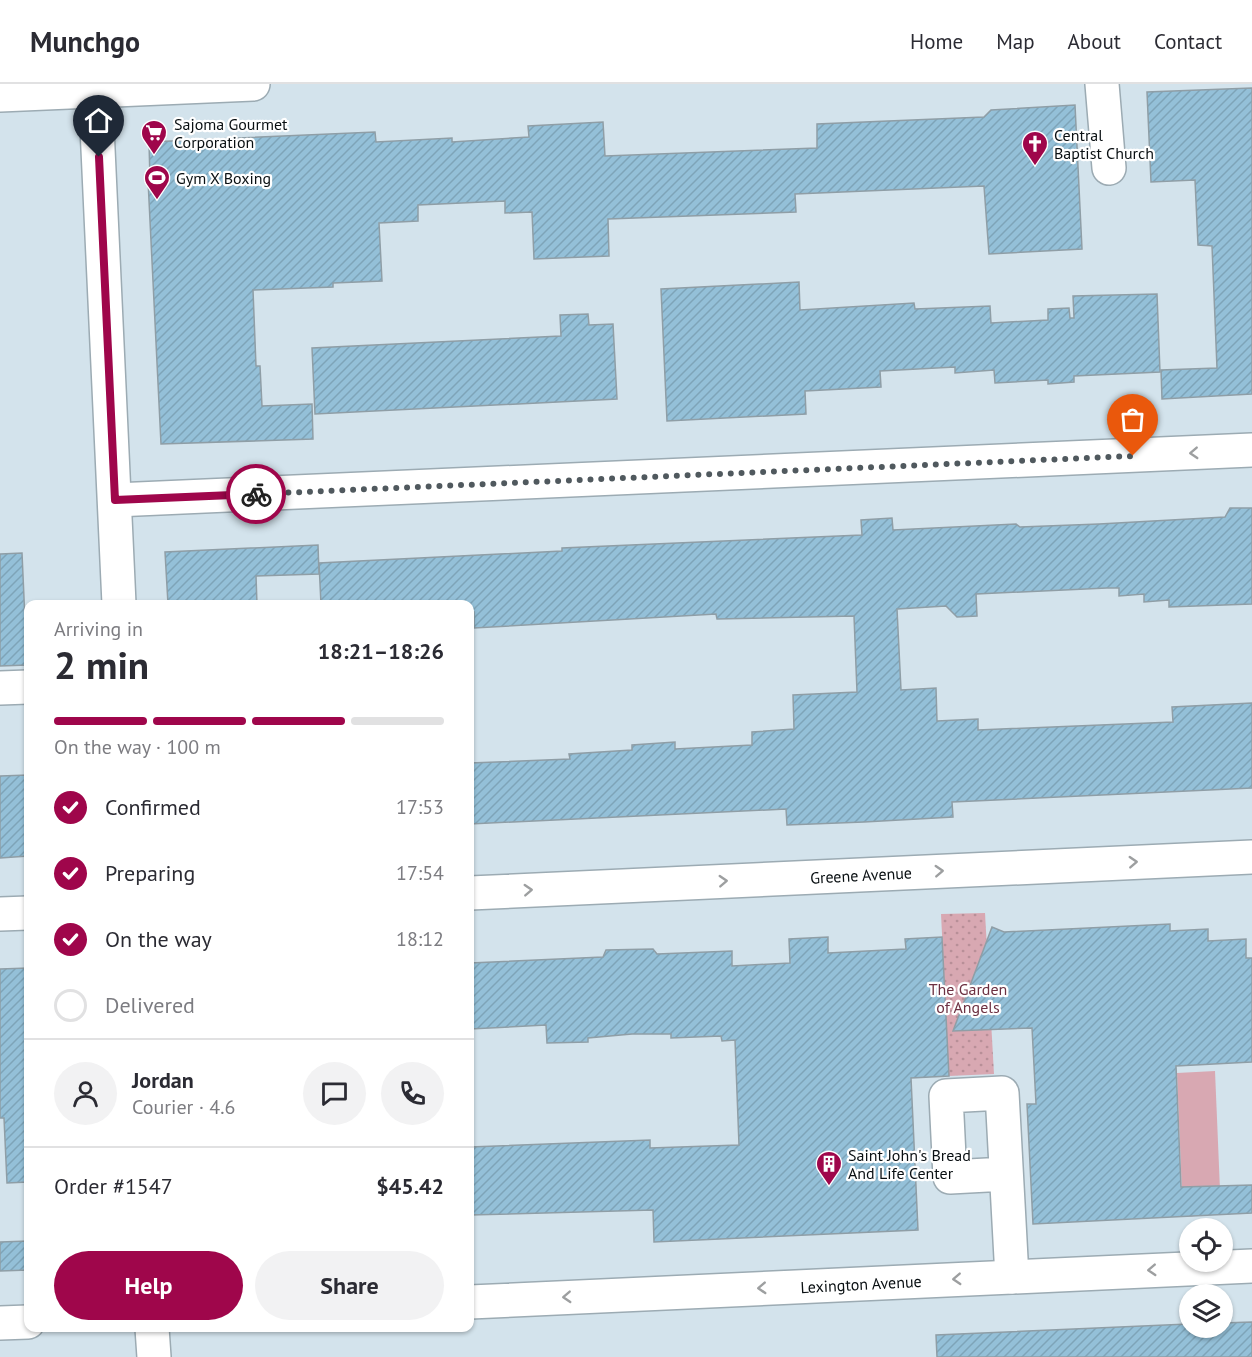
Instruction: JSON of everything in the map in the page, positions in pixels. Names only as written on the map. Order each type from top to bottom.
[{"type":"street","points":[[0,96],[96,88],[253,84]]},
{"type":"street","points":[[1102,84],[1109,168]]},
{"type":"street","points":[[96,88],[119,600]]},
{"type":"street","points":[[115,500],[1252,450]]},
{"type":"street","points":[[0,688],[24,687]]},
{"type":"street","name":"Greene Avenue","points":[[474,893],[1252,857]]},
{"type":"street","points":[[0,914],[24,913]]},
{"type":"street","points":[[1006,1174],[1012,1277]]},
{"type":"street","name":"Lexington Avenue","points":[[474,1302],[1252,1266]]},
{"type":"street","points":[[0,1323],[24,1322]]},
{"type":"street","points":[[152,1332],[153,1357]]},
{"type":"green space","name":"The Garden of Angels","points":[[985,913],[994,1074],[949,1076],[941,914]]},
{"type":"green space","points":[[1215,1071],[1221,1214],[1183,1217],[1177,1073]]},
{"type":"building","points":[[1252,88],[1252,394],[1162,399],[1161,370],[1217,368],[1212,246],[1198,245],[1195,180],[1151,182],[1147,92]]},
{"type":"building","points":[[1075,105],[1082,249],[989,254],[984,186],[795,194],[796,212],[608,219],[609,256],[534,259],[532,212],[505,213],[505,201],[418,205],[418,221],[379,223],[382,281],[333,283],[333,287],[253,290],[256,366],[260,366],[262,406],[312,404],[313,439],[161,444],[148,180],[150,180],[149,142],[375,132],[376,142],[452,138],[452,142],[529,137],[528,126],[603,122],[605,156],[817,148],[817,124],[984,117],[991,110]]},
{"type":"building","points":[[799,282],[800,310],[914,303],[915,309],[990,306],[991,323],[1048,320],[1048,309],[1069,308],[1070,318],[1074,318],[1073,296],[1157,294],[1160,372],[1074,376],[1074,382],[1048,384],[1048,380],[995,383],[994,370],[955,373],[955,367],[880,371],[881,387],[805,391],[806,414],[667,421],[661,289]]},
{"type":"building","points":[[588,314],[589,325],[613,324],[617,399],[315,414],[312,348],[561,336],[560,315]]},
{"type":"building","points":[[1230,508],[1252,508],[1252,604],[1169,607],[1169,600],[1144,602],[1144,594],[1119,596],[1119,588],[1107,588],[976,594],[977,616],[957,617],[946,606],[897,609],[901,690],[936,688],[937,721],[978,719],[978,730],[1173,722],[1172,707],[1252,703],[1252,788],[952,802],[953,817],[787,825],[786,809],[474,824],[474,763],[570,759],[569,754],[632,750],[632,745],[675,742],[675,749],[752,745],[752,732],[794,729],[793,695],[857,692],[854,616],[717,619],[716,614],[474,628],[474,600],[321,600],[319,563],[562,551],[562,548],[862,535],[861,520],[892,518],[893,530],[1016,524],[1020,527],[1099,524],[1225,517]]},
{"type":"building","points":[[318,545],[319,574],[256,576],[257,600],[168,600],[165,552]]},
{"type":"building","points":[[22,553],[24,665],[0,666],[0,554]]},
{"type":"building","points":[[24,775],[24,856],[0,858],[0,776]]},
{"type":"building","points":[[1170,924],[1170,931],[1208,929],[1208,941],[1246,939],[1246,958],[1252,958],[1252,1062],[1176,1066],[1181,1187],[1252,1185],[1252,1213],[1033,1224],[1027,1104],[1036,1104],[1032,1028],[953,1031],[992,927],[1004,932]]},
{"type":"building","points":[[828,937],[828,953],[906,949],[905,939],[942,937],[949,1076],[911,1078],[918,1230],[654,1242],[653,1210],[474,1215],[474,1147],[650,1140],[650,1148],[739,1145],[735,1040],[722,1041],[721,1036],[671,1038],[671,1034],[632,1034],[588,1038],[588,1042],[547,1043],[546,1025],[474,1029],[474,963],[603,957],[606,950],[653,949],[657,954],[732,951],[732,966],[790,963],[789,939]]},
{"type":"building","points":[[24,968],[24,1182],[7,1183],[4,1118],[0,1118],[0,969]]},
{"type":"building","points":[[24,1241],[24,1270],[0,1271],[0,1242]]},
{"type":"building","points":[[1252,1322],[1252,1357],[937,1357],[936,1335],[1179,1324],[1179,1338],[1233,1338],[1233,1323]]},
{"type":"way so far","points":[[256,494],[1133,456]]},
{"type":"place","name":"Sajoma Gourmet Corporation","points":[[154,156]]},
{"type":"place","name":"Central Baptist Church","points":[[1035,167]]},
{"type":"place","name":"Gym X Boxing","points":[[157,201]]},
{"type":"place","name":"Saint John's Bread And Life Center","points":[[829,1187]]},
{"type":"route","points":[[99,157],[115,500],[256,494]]}]
